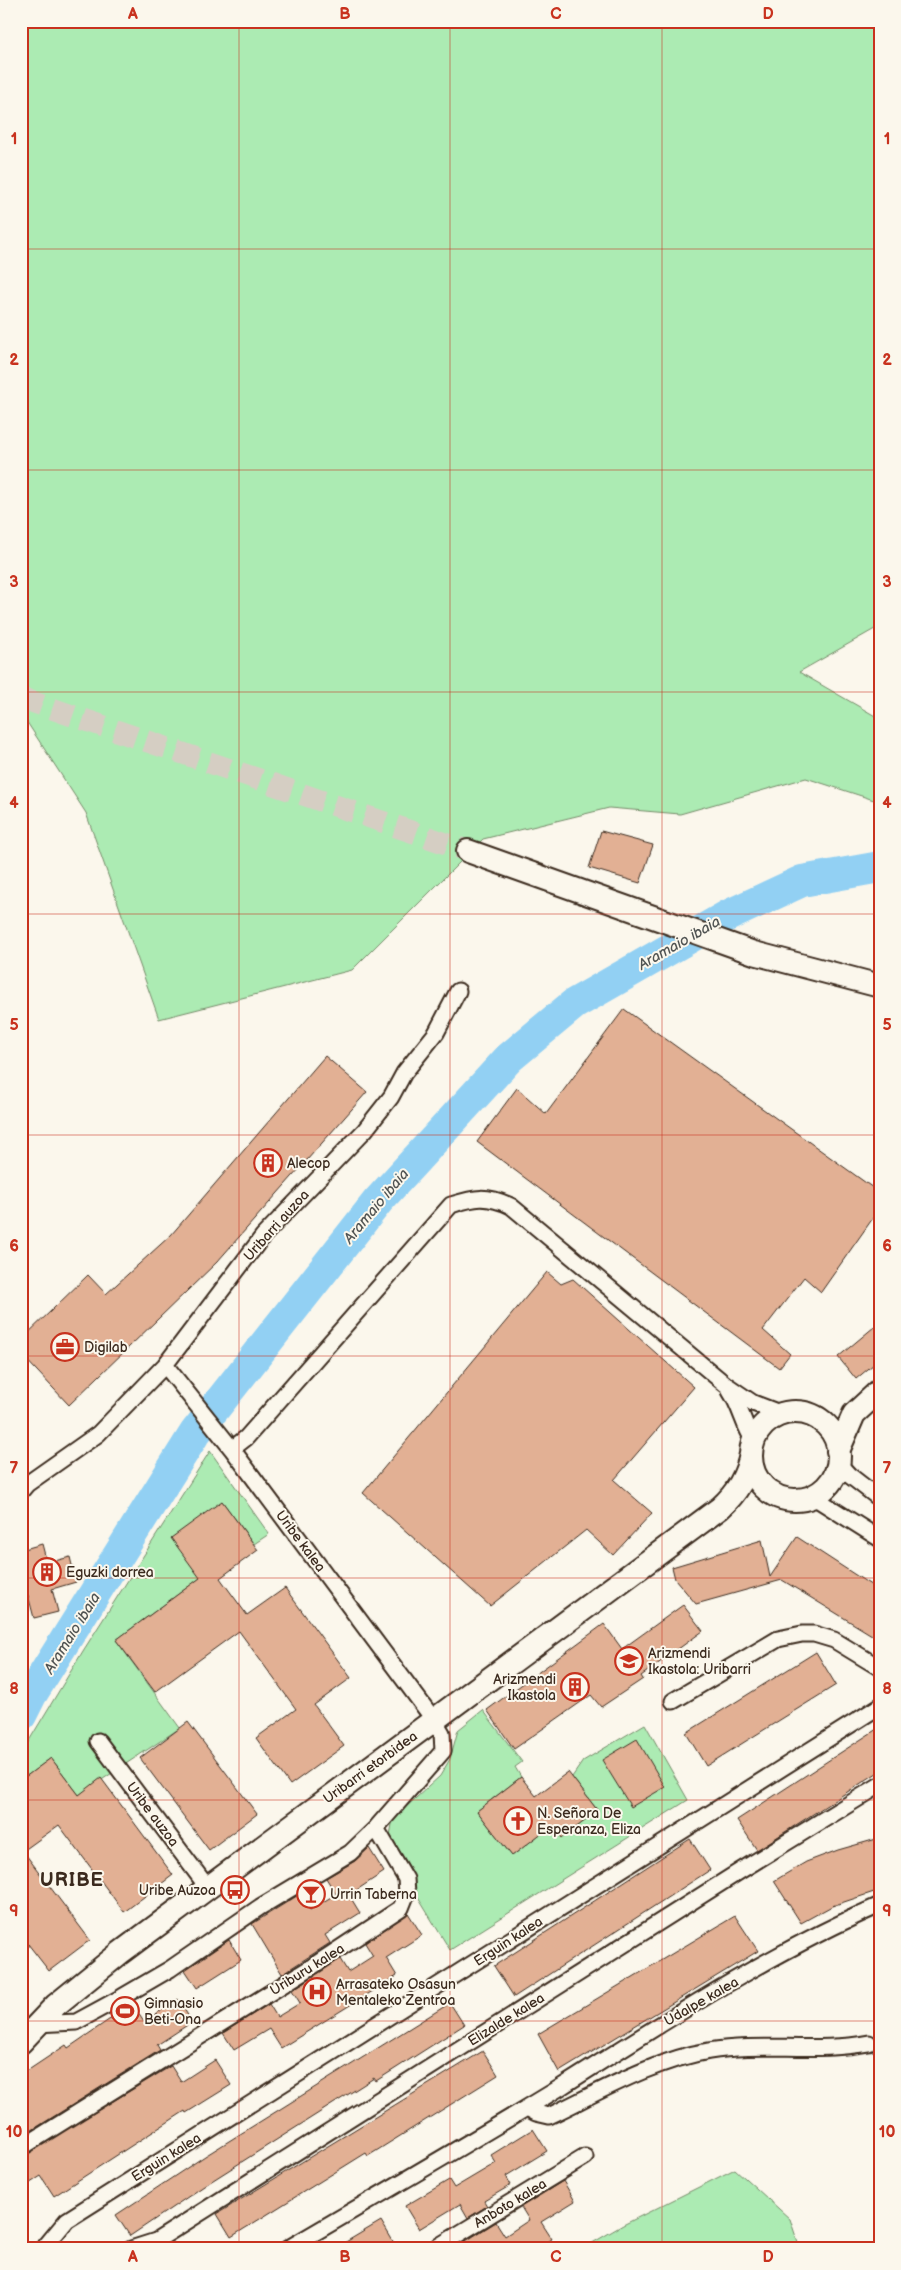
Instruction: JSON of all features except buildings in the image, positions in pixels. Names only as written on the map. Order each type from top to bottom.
[{"type":"street","points":[[468,852],[754,953],[880,986]]},
{"type":"street","name":"Uribarri auzoa","points":[[21,1491],[27,1484],[98,1434],[165,1365],[263,1236],[365,1130],[391,1097],[404,1073],[436,1033],[458,991]]},
{"type":"street","points":[[232,1449],[246,1438],[451,1206],[475,1197],[495,1199],[511,1206],[725,1384],[753,1403],[782,1414],[804,1413],[826,1425],[834,1437],[838,1457],[849,1475],[880,1499]]},
{"type":"street","name":"Uribe kalea","points":[[165,1365],[232,1449],[434,1720]]},
{"type":"street","points":[[725,1384],[738,1402],[752,1448],[752,1468],[758,1481],[769,1492],[781,1498]]},
{"type":"street","points":[[814,1417],[873,1395]]},
{"type":"street","points":[[727,1502],[749,1498],[797,1500],[812,1496],[824,1488],[834,1476],[838,1457],[854,1414],[873,1395]]},
{"type":"street","points":[[727,1502],[748,1472],[752,1448],[760,1429],[770,1420],[782,1414]]},
{"type":"street","points":[[812,1496],[880,1539]]},
{"type":"street","name":"Uribarri etorbidea","points":[[21,2042],[36,2024],[80,1984],[727,1502]]},
{"type":"street","points":[[673,1701],[778,1639],[802,1634],[814,1634],[834,1640],[880,1668]]},
{"type":"street","name":"Erguin kalea","points":[[43,2249],[67,2220],[880,1706]]},
{"type":"street","points":[[36,2024],[76,2022],[162,1974],[260,1907],[350,1853],[376,1828],[443,1751],[442,1733],[434,1720]]},
{"type":"street","name":"Uribe auzoa","points":[[98,1741],[208,1888]]},
{"type":"street","name":"Elizalde kalea","points":[[131,2249],[156,2241],[740,1871],[880,1785]]},
{"type":"street","name":"Uriburu kalea","points":[[21,2148],[313,1966],[401,1908],[407,1893],[406,1879],[376,1828]]},
{"type":"street","name":"Udalpe kalea","points":[[287,2249],[527,2108],[678,2014],[830,1927],[880,1905]]},
{"type":"street","points":[[527,2108],[536,2113],[549,2116],[599,2090],[674,2061],[708,2051],[775,2046],[854,2046],[869,2043]]},
{"type":"street","name":"Anboto kalea","points":[[434,2249],[585,2157]]},
{"type":"green space","points":[[21,21],[880,21],[880,626],[799,672],[877,717],[880,722],[880,802],[806,778],[680,814],[609,808],[483,839],[352,970],[159,1019],[86,813],[21,713]]},
{"type":"green space","points":[[210,1451],[269,1534],[254,1544],[222,1501],[200,1578],[116,1640],[180,1728],[79,1795],[51,1758],[21,1780],[21,1754],[83,1651]]},
{"type":"green space","points":[[483,1710],[522,1762],[515,1767],[521,1777],[477,1811],[512,1856],[552,1825],[562,1838],[598,1811],[572,1777],[583,1761],[645,1724],[688,1800],[450,1950],[417,1896],[412,1871],[390,1835],[393,1819],[440,1776],[450,1759],[458,1730]]},
{"type":"green space","points":[[735,2169],[790,2219],[800,2249],[582,2249],[623,2225]]},
{"type":"waterway","name":"Aramaio ibaia","points":[[21,1715],[31,1695],[195,1433],[378,1201],[509,1058],[574,1004],[727,916],[802,881],[880,867]]},
{"type":"tunnel","points":[[21,698],[468,851]]},
{"type":"place","name":"Alecop","points":[[268,1163]]},
{"type":"place","name":"Digilab","points":[[65,1347]]},
{"type":"place","name":"Eguzki dorrea","points":[[47,1572]]},
{"type":"place","name":"Arizmendi Ikastola: Uribarri","points":[[629,1661]]},
{"type":"place","name":"Arizmendi Ikastola","points":[[575,1687]]},
{"type":"place","name":"N. Señora De Esperanza, Eliza","points":[[518,1821]]},
{"type":"place","name":"Uribe Auzoa","points":[[235,1890]]},
{"type":"place","name":"Urrin Taberna","points":[[311,1894]]},
{"type":"place","name":"Arrasateko Osasun Mentaleko Zentroa","points":[[317,1992]]},
{"type":"place","name":"Gimnasio Beti-Ona","points":[[125,2011]]},
{"type":"district","name":"URIBE","points":[[72,1879]]}]
